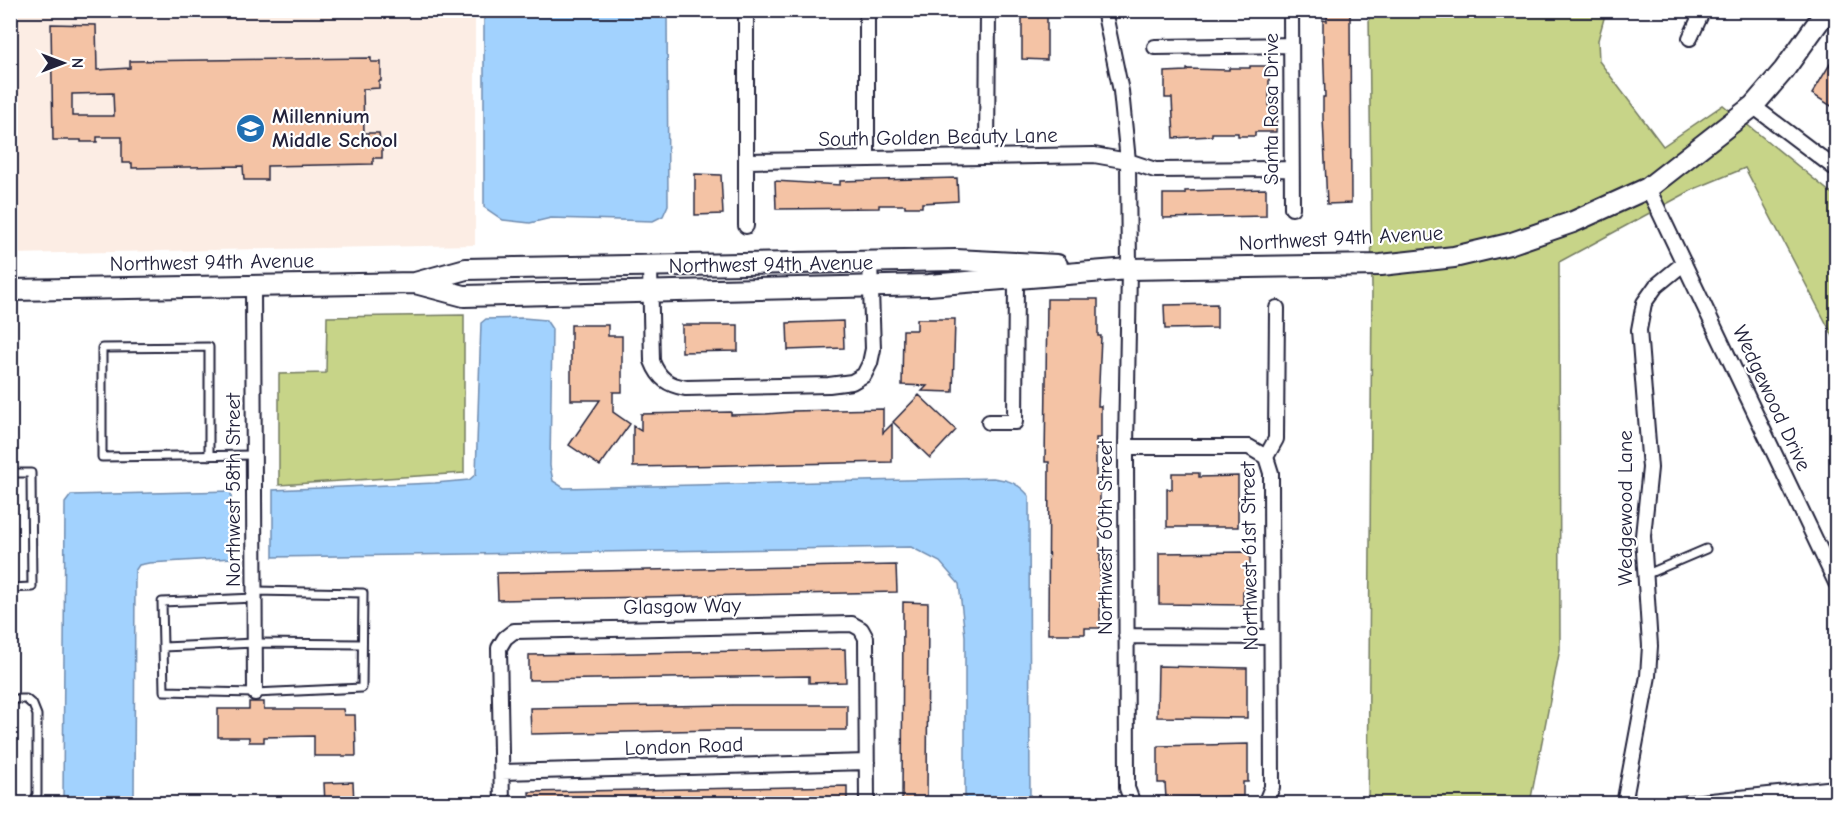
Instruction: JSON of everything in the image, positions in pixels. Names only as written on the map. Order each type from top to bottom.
[{"type":"street","points":[[746,10],[748,161],[746,226]]},
{"type":"street","points":[[867,10],[867,159]]},
{"type":"street","points":[[987,156],[988,10]]},
{"type":"street","name":"Northwest 60th Street","points":[[1104,10],[1121,92],[1128,161],[1126,788],[1133,804]]},
{"type":"street","name":"Santa Rosa Drive","points":[[1292,10],[1292,208]]},
{"type":"street","points":[[1690,38],[1703,10]]},
{"type":"street","name":"Northwest 94th Avenue","points":[[10,290],[415,283],[466,269],[956,260],[1129,269],[1382,265],[1454,257],[1509,244],[1573,222],[1648,188],[1753,106],[1784,70],[1827,10]]},
{"type":"street","points":[[1155,48],[1291,45]]},
{"type":"street","points":[[1753,106],[1836,169]]},
{"type":"street","name":"South Golden Beauty Lane","points":[[748,161],[1094,155],[1128,161],[1155,170],[1291,169]]},
{"type":"street","name":"Wedgewood Drive","points":[[1648,188],[1836,583]]},
{"type":"street","points":[[650,266],[652,361],[656,372],[665,381],[674,386],[710,387],[829,385],[852,382],[864,375],[870,363],[873,349],[870,261]]},
{"type":"street","name":"Wedgewood Lane","points":[[1624,804],[1648,676],[1650,646],[1643,536],[1650,468],[1639,330],[1644,303],[1656,286],[1684,263]]},
{"type":"street","name":"Northwest 94th Avenue","points":[[415,283],[464,296],[956,284],[1129,269]]},
{"type":"street","points":[[989,422],[1015,422],[1016,279]]},
{"type":"street","name":"Northwest 58th Street","points":[[253,286],[255,693]]},
{"type":"street","name":"Northwest 61st Street","points":[[1265,804],[1272,787],[1271,473],[1266,457],[1276,439],[1277,308]]},
{"type":"street","points":[[1126,447],[1249,447],[1266,457]]},
{"type":"street","name":"Glasgow Way","points":[[502,772],[499,648],[505,638],[514,631],[852,624],[861,629],[866,638],[867,762]]},
{"type":"street","points":[[1126,636],[1271,637]]},
{"type":"street","points":[[867,762],[867,804]]},
{"type":"street","name":"London Road","points":[[502,772],[867,762]]},
{"type":"street","points":[[502,772],[502,804]]},
{"type":"street","points":[[1682,804],[1836,788]]},
{"type":"lane","points":[[10,208],[13,211],[10,214]]},
{"type":"lane","points":[[210,456],[209,347],[102,348],[102,457],[254,456]]},
{"type":"lane","points":[[10,473],[31,473],[32,587],[10,588]]},
{"type":"lane","points":[[1645,575],[1706,549]]},
{"type":"lane","points":[[363,593],[362,688],[255,693],[164,692],[162,602],[255,594],[363,593]]},
{"type":"lane","points":[[163,647],[255,643],[362,644]]},
{"type":"lane","points":[[10,699],[26,699],[33,705],[36,715],[36,794],[33,804]]},
{"type":"shaded area","name":"Millennium Middle School","points":[[10,11],[475,11],[475,245],[11,254]]},
{"type":"green space","points":[[1369,11],[1606,11],[1598,40],[1599,61],[1663,146],[1723,105],[1836,197],[1836,342],[1745,168],[1694,189],[1559,262],[1560,649],[1530,803],[1368,804],[1372,289]]},
{"type":"green space","points":[[464,315],[464,473],[279,485],[279,374],[326,373],[327,317]]},
{"type":"water","points":[[484,11],[667,11],[668,205],[663,216],[653,221],[551,218],[530,223],[503,220],[484,207]]},
{"type":"water","points":[[486,319],[546,320],[552,329],[550,466],[553,481],[564,488],[993,478],[1013,483],[1021,488],[1029,496],[1030,803],[965,803],[965,636],[959,584],[940,562],[911,547],[273,557],[273,490],[435,483],[469,480],[476,474],[481,323]]},
{"type":"water","points":[[231,491],[232,558],[149,563],[139,565],[135,571],[134,803],[63,803],[65,503],[71,495]]},
{"type":"building","points":[[1022,10],[1047,10],[1047,60],[1022,59]]},
{"type":"building","points":[[1327,10],[1350,10],[1351,203],[1327,204],[1323,118],[1323,97],[1325,97],[1323,20],[1327,21]]},
{"type":"building","points":[[51,24],[96,25],[97,70],[130,68],[130,61],[371,58],[371,62],[381,62],[379,88],[363,89],[364,133],[379,133],[380,140],[382,140],[382,158],[373,158],[373,164],[267,166],[267,180],[244,180],[243,166],[132,168],[132,163],[122,163],[122,137],[97,137],[97,142],[53,140]],"holes":[[[113,93],[114,116],[72,116],[72,94]]]},
{"type":"building","points":[[1836,54],[1836,109],[1812,94]]},
{"type":"building","points":[[1250,66],[1269,66],[1269,109],[1277,109],[1276,132],[1255,132],[1255,136],[1238,136],[1238,133],[1212,133],[1212,136],[1174,138],[1172,98],[1165,98],[1165,72],[1187,71],[1187,69],[1229,70],[1229,68],[1250,68]]},
{"type":"building","points":[[695,174],[721,175],[723,214],[695,215]]},
{"type":"building","points":[[957,178],[958,201],[922,203],[922,207],[879,205],[879,208],[776,209],[775,181],[840,185],[840,181]]},
{"type":"building","points":[[1266,189],[1266,216],[1163,218],[1163,194],[1185,194],[1185,191]]},
{"type":"building","points":[[1047,299],[1098,299],[1098,336],[1101,336],[1098,406],[1101,406],[1101,438],[1096,438],[1096,479],[1100,479],[1100,628],[1085,628],[1085,634],[1048,634],[1049,462],[1045,462]]},
{"type":"building","points":[[1217,304],[1217,328],[1165,329],[1164,305]]},
{"type":"building","points":[[917,319],[955,319],[953,392],[922,391],[927,386],[902,385],[903,330],[917,330]]},
{"type":"building","points":[[843,321],[844,348],[788,350],[787,323]]},
{"type":"building","points":[[571,325],[608,325],[608,336],[622,336],[622,392],[613,392],[613,412],[630,424],[600,466],[569,445],[600,400],[571,400]]},
{"type":"building","points":[[682,325],[738,325],[738,351],[682,352]]},
{"type":"building","points":[[919,395],[956,430],[930,458],[893,422]]},
{"type":"building","points":[[883,409],[883,433],[892,424],[892,462],[633,467],[633,426],[641,431],[641,414],[731,412],[731,415]]},
{"type":"building","points":[[1172,473],[1199,473],[1199,477],[1238,476],[1238,527],[1167,527],[1167,489],[1172,489]]},
{"type":"building","points":[[1250,552],[1250,591],[1243,591],[1243,605],[1159,604],[1159,553]]},
{"type":"building","points":[[896,565],[897,592],[498,600],[497,573]]},
{"type":"building","points":[[903,602],[928,603],[927,804],[902,804]]},
{"type":"building","points":[[845,649],[846,682],[809,683],[809,676],[529,680],[529,655]]},
{"type":"building","points":[[1158,666],[1247,668],[1247,718],[1157,717]]},
{"type":"building","points":[[249,702],[264,702],[264,709],[343,709],[344,715],[355,715],[356,756],[314,756],[314,736],[264,737],[264,742],[249,742],[249,737],[218,737],[218,709],[249,709]]},
{"type":"building","points":[[847,705],[847,730],[531,734],[530,708]]},
{"type":"building","points":[[1248,744],[1248,782],[1243,782],[1243,796],[1166,798],[1165,783],[1158,783],[1158,746]]},
{"type":"building","points":[[353,782],[354,804],[325,804],[324,783]]},
{"type":"building","points":[[847,786],[847,804],[530,804],[529,792]]},
{"type":"place","name":"Millennium Middle School","points":[[251,128]]}]
